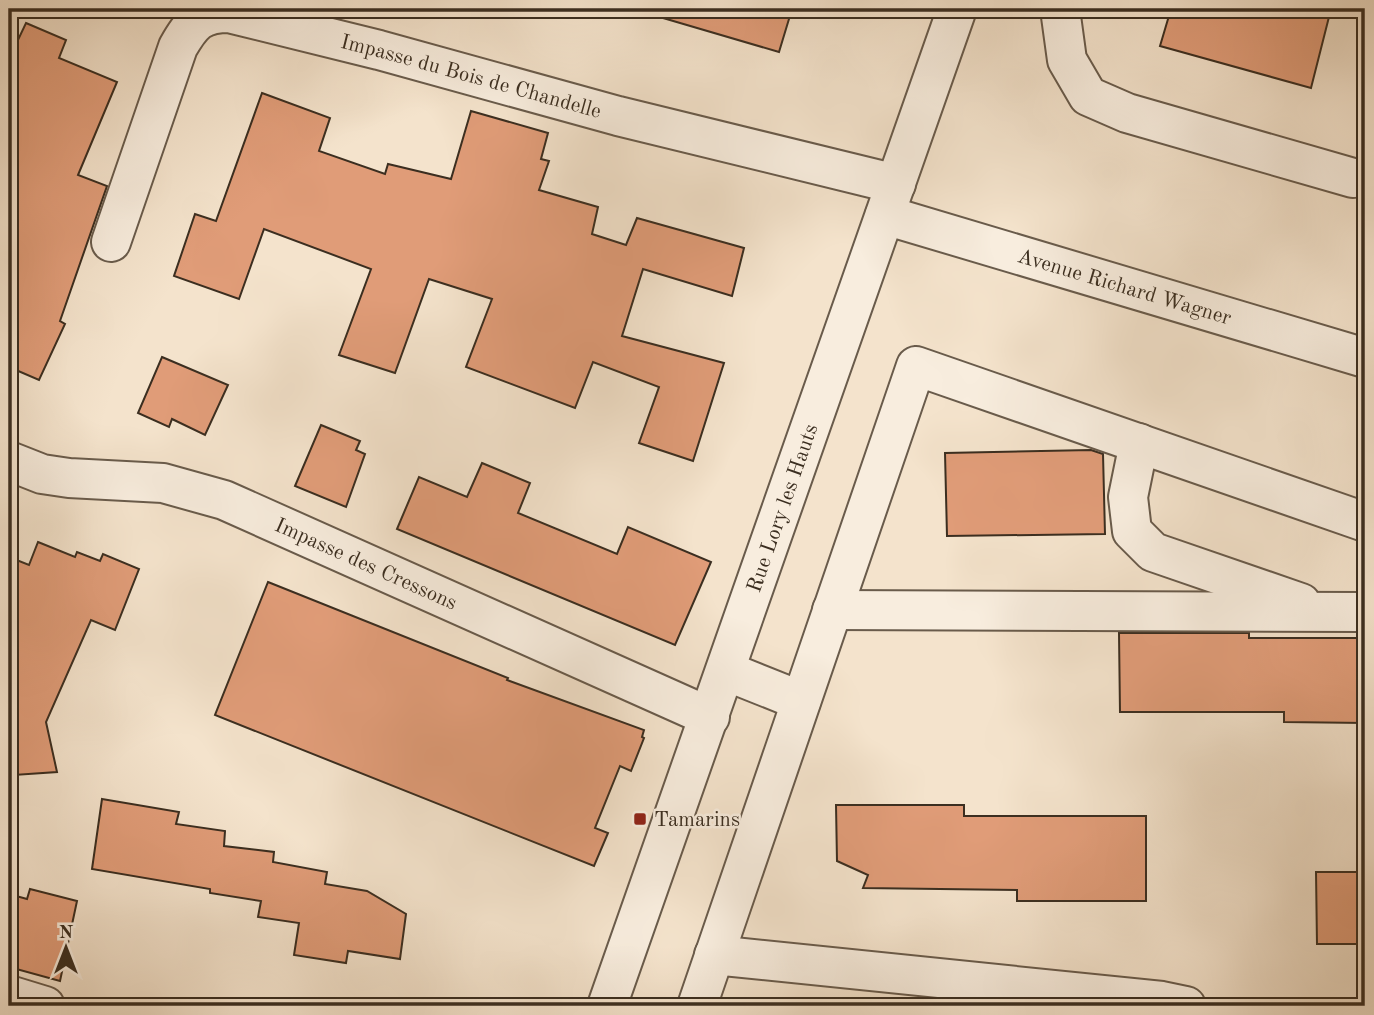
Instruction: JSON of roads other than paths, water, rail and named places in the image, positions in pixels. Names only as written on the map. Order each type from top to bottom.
[{"type":"street","name":"Rue Lory les Hauts","points":[[607,1006],[957,9]]},
{"type":"street","points":[[1060,9],[1067,60],[1088,96],[1127,113],[1353,178]]},
{"type":"street","name":"Impasse du Bois de Chandelle","points":[[111,243],[178,47],[191,24],[212,13],[229,13],[341,41],[618,116],[890,199]]},
{"type":"street","name":"Avenue Richard Wagner","points":[[890,199],[1365,358]]},
{"type":"street","points":[[697,1006],[916,366],[1365,522]]},
{"type":"street","points":[[1139,443],[1128,497],[1132,531],[1153,552],[1347,612]]},
{"type":"street","name":"Impasse des Cressons","points":[[9,461],[42,474],[163,483],[225,500],[710,717]]},
{"type":"street","points":[[832,610],[1347,612]]},
{"type":"street","points":[[726,671],[801,701]]},
{"type":"street","points":[[714,954],[1162,1001],[1185,1006]]},
{"type":"street","points":[[9,995],[45,1006]]},
{"type":"place","name":"Tamarins","points":[[640,819]]}]
